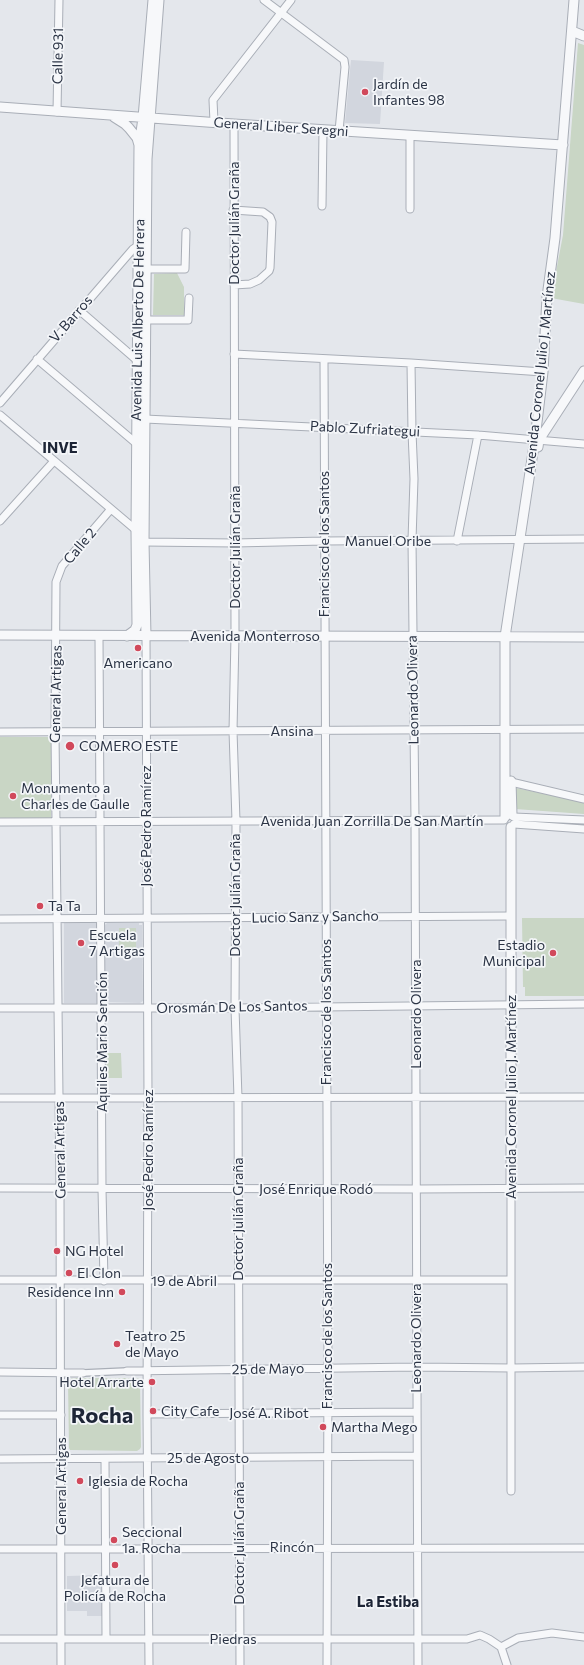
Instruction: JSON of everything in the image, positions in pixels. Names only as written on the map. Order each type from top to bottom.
[{"type":"street","name":"Calle 931","points":[[57,112],[59,0]]},
{"type":"street","name":"Avenida Luis Alberto De Herrera","points":[[146,636],[144,542],[145,419],[142,362],[143,244],[153,0]]},
{"type":"street","name":"Avenida Luis Alberto De Herrera","points":[[127,636],[135,630],[137,625],[137,444],[146,320],[147,269],[143,244],[140,146],[147,118],[159,0]]},
{"type":"street","points":[[264,0],[344,60],[345,67],[339,130]]},
{"type":"street","points":[[214,122],[213,100],[291,0]]},
{"type":"street","name":"Avenida Coronel Julio J. Martínez","points":[[511,1491],[510,820],[507,637],[537,440],[543,372],[547,297],[555,238],[574,0]]},
{"type":"street","points":[[572,31],[584,36]]},
{"type":"street","name":"General Liber Seregni","points":[[0,107],[410,136],[562,145]]},
{"type":"street","points":[[109,115],[125,124],[137,138],[140,146]]},
{"type":"street","name":"Doctor Julián Graña","points":[[234,124],[235,636],[233,731],[236,821],[234,1008],[238,1098],[240,1665]]},
{"type":"street","points":[[322,206],[323,130]]},
{"type":"street","points":[[410,136],[410,210]]},
{"type":"street","points":[[233,210],[263,212],[270,217],[272,222],[269,271],[259,280],[250,284],[234,285]]},
{"type":"street","points":[[147,269],[185,270],[186,232]]},
{"type":"street","name":"V. Barros","points":[[0,403],[133,249],[143,244]]},
{"type":"street","points":[[146,320],[188,320],[189,298]]},
{"type":"street","points":[[79,310],[142,362]]},
{"type":"street","points":[[234,354],[411,363],[543,372]]},
{"type":"street","points":[[37,359],[137,444]]},
{"type":"street","name":"Francisco de los Santos","points":[[324,359],[324,731],[328,1367],[327,1665]]},
{"type":"street","name":"Leonardo Olivera","points":[[411,363],[414,479],[412,540],[416,916],[416,1456],[418,1665]]},
{"type":"street","points":[[537,440],[584,372]]},
{"type":"street","points":[[0,415],[136,530],[144,542]]},
{"type":"street","name":"Pablo Zufriategui","points":[[145,419],[478,435],[584,444]]},
{"type":"street","points":[[457,541],[478,435]]},
{"type":"street","points":[[0,521],[54,461]]},
{"type":"street","name":"Calle 2","points":[[56,636],[56,582],[62,566],[111,509]]},
{"type":"street","name":"Manuel Oribe","points":[[144,542],[235,544],[324,540],[457,541],[584,539]]},
{"type":"street","name":"Avenida Monterroso","points":[[0,635],[584,637]]},
{"type":"street","name":"General Artigas","points":[[56,636],[55,732],[61,1280],[61,1665]]},
{"type":"street","name":"Aquiles Mario Sención","points":[[99,636],[102,1188],[104,1281]]},
{"type":"street","name":"José Pedro Ramírez","points":[[146,636],[148,1008],[147,1414],[149,1665]]},
{"type":"street","name":"Avenida Coronel Julio J. Martínez","points":[[508,730],[511,782],[510,820]]},
{"type":"street","name":"Ansina","points":[[0,732],[584,730]]},
{"type":"street","points":[[511,782],[584,799]]},
{"type":"street","points":[[510,820],[584,820]]},
{"type":"street","points":[[510,820],[584,829]]},
{"type":"street","name":"Avenida Juan Zorrilla De San Martín","points":[[0,822],[510,820]]},
{"type":"street","name":"Lucio Sanz y Sancho","points":[[0,919],[510,916]]},
{"type":"street","name":"Orosmán De Los Santos","points":[[0,1008],[234,1008],[584,1004]]},
{"type":"street","points":[[0,1098],[584,1097]]},
{"type":"street","name":"José Enrique Rodó","points":[[0,1188],[584,1188]]},
{"type":"street","name":"19 de Abril","points":[[0,1280],[511,1280]]},
{"type":"street","name":"25 de Mayo","points":[[0,1372],[61,1374],[127,1371],[238,1370],[328,1367],[584,1367]]},
{"type":"street","name":"José A. Ribot","points":[[147,1414],[416,1412]]},
{"type":"street","points":[[0,1415],[61,1415]]},
{"type":"street","name":"25 de Agosto","points":[[0,1459],[61,1460],[416,1456]]},
{"type":"street","points":[[105,1459],[106,1639]]},
{"type":"street","name":"Rincón","points":[[0,1549],[328,1547],[584,1548]]},
{"type":"street","points":[[507,1665],[501,1647],[518,1638],[552,1633],[584,1637]]},
{"type":"street","name":"Piedras","points":[[0,1639],[466,1640],[480,1635],[501,1647]]},
{"type":"shaded area","name":"Jardín de Infantes 98","points":[[351,60],[384,62],[380,124],[345,123]]},
{"type":"shaded area","name":"Escuela 7 Artigas","points":[[64,923],[98,923],[98,1003],[64,1003]]},
{"type":"shaded area","points":[[107,923],[139,923],[139,925],[142,925],[143,1001],[140,1003],[106,1002],[105,1000],[105,925]]},
{"type":"shaded area","points":[[102,1575],[103,1616],[87,1616],[87,1611],[67,1611],[67,1576]]},
{"type":"green space","points":[[578,43],[584,45],[584,304],[551,298],[563,235]]},
{"type":"green space","points":[[177,273],[184,287],[184,315],[153,315],[154,274]]},
{"type":"green space","points":[[0,737],[51,737],[51,818],[0,819]]},
{"type":"green space","points":[[516,788],[584,802],[584,814],[515,809]]},
{"type":"green space","name":"Estadio Municipal","points":[[522,918],[584,918],[584,996],[525,996],[525,987],[523,987]]},
{"type":"green space","points":[[119,928],[136,928],[136,952],[119,952]]},
{"type":"green space","points":[[106,1053],[121,1053],[122,1078],[107,1078]]},
{"type":"green space","points":[[72,1378],[140,1379],[140,1449],[137,1451],[70,1450],[68,1382]]},
{"type":"place","name":"Jardín de Infantes 98","points":[[365,92]]},
{"type":"place","name":"Americano","points":[[138,648]]},
{"type":"place","name":"COMERO ESTE","points":[[70,746]]},
{"type":"place","name":"Monumento a Charles de Gaulle","points":[[13,796]]},
{"type":"place","name":"Ta Ta","points":[[40,906]]},
{"type":"place","name":"Escuela 7 Artigas","points":[[81,943]]},
{"type":"place","name":"Estadio Municipal","points":[[553,953]]},
{"type":"place","name":"NG Hotel","points":[[57,1251]]},
{"type":"place","name":"El Clon","points":[[69,1273]]},
{"type":"place","name":"Residence Inn","points":[[122,1292]]},
{"type":"place","name":"Teatro 25 de Mayo","points":[[117,1344]]},
{"type":"place","name":"Hotel Arrarte","points":[[152,1382]]},
{"type":"place","name":"City Cafe","points":[[153,1411]]},
{"type":"place","name":"Martha Mego","points":[[323,1427]]},
{"type":"place","name":"Iglesia de Rocha","points":[[80,1481]]},
{"type":"place","name":"Seccional 1a. Rocha","points":[[114,1540]]},
{"type":"place","name":"Jefatura de Policía de Rocha","points":[[115,1565]]},
{"type":"district","name":"INVE","points":[[60,448]]},
{"type":"district","name":"Rocha","points":[[102,1416]]},
{"type":"district","name":"La Estiba","points":[[388,1602]]}]
